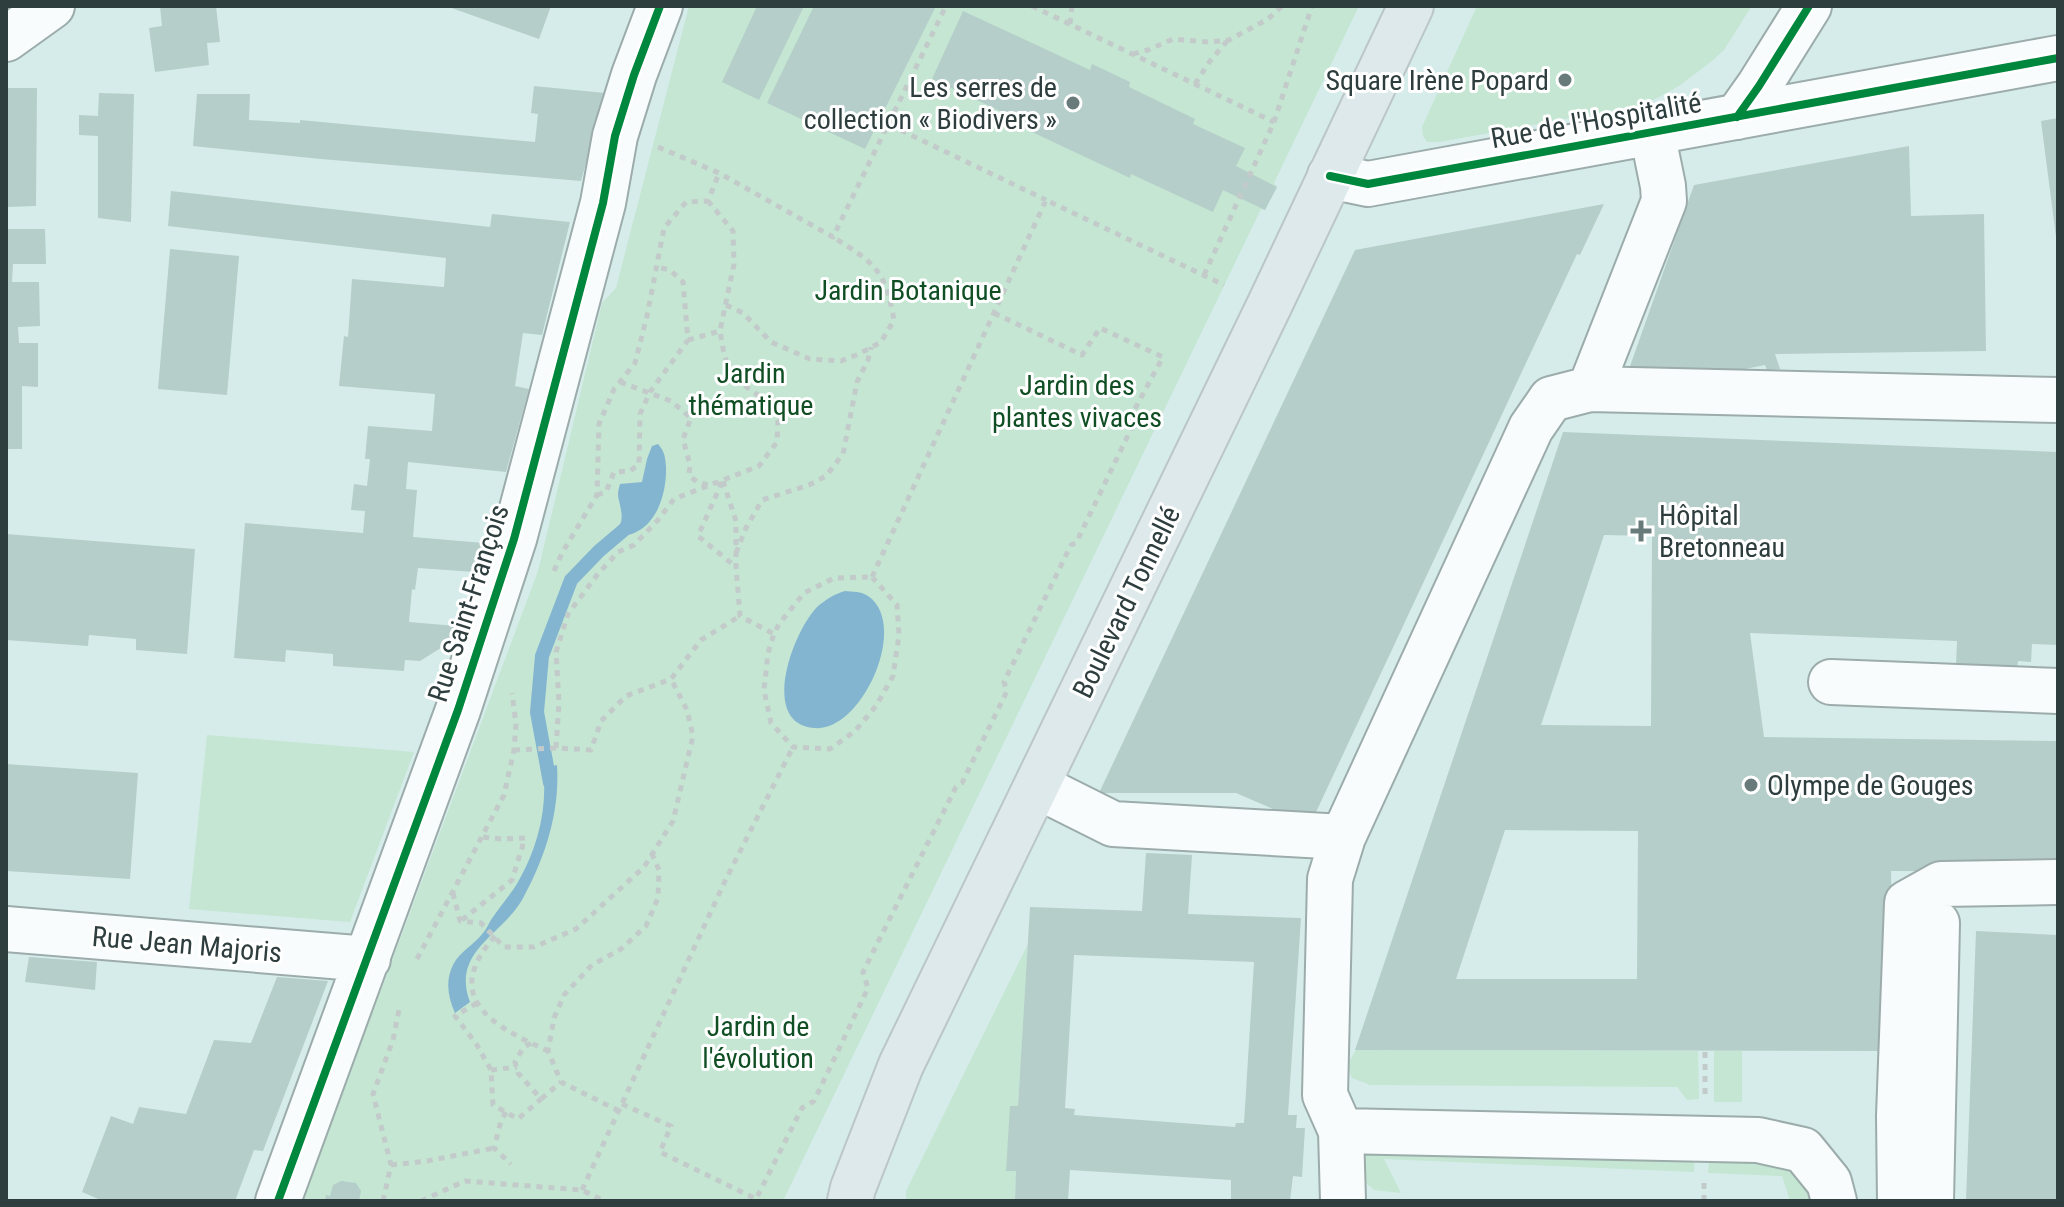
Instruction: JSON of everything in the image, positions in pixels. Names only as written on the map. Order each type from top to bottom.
[{"type":"main road","name":"Boulevard Tonnellé","points":[[850,1201],[901,1065],[1411,6]]},
{"type":"street","points":[[6,39],[52,6]]},
{"type":"street","name":"Rue Saint-François","points":[[278,1201],[458,710],[514,539],[603,203],[615,136],[660,6]]},
{"type":"street","points":[[1737,117],[1809,6]]},
{"type":"street","name":"Rue de l'Hospitalité","points":[[1330,176],[1368,184],[2058,58]]},
{"type":"street","points":[[1590,389],[1664,201],[1652,132]]},
{"type":"street","points":[[1343,1201],[1341,1131],[1325,1095],[1330,879],[1343,837],[1531,428],[1551,399],[1590,389],[2058,400]]},
{"type":"street","points":[[1831,682],[2058,691]]},
{"type":"street","points":[[1037,786],[1113,824],[1343,837]]},
{"type":"street","points":[[1900,1201],[1899,1116],[1907,903],[1941,884],[2058,882]]},
{"type":"street","points":[[1931,1201],[1937,912]]},
{"type":"street","name":"Rue Jean Majoris","points":[[6,929],[368,959]]},
{"type":"street","points":[[1341,1131],[1758,1140],[1803,1150],[1829,1182],[1834,1201]]},
{"type":"path","points":[[833,237],[946,6]]},
{"type":"path","points":[[1032,6],[1274,122]]},
{"type":"path","points":[[1070,24],[1072,6]]},
{"type":"path","points":[[1195,84],[1229,40],[1268,19],[1282,6]]},
{"type":"path","points":[[1204,275],[1274,122],[1312,6]]},
{"type":"path","points":[[1132,54],[1173,39],[1229,40]]},
{"type":"path","points":[[890,125],[1224,285]]},
{"type":"path","points":[[653,145],[719,173],[862,255],[880,273],[890,295],[894,320],[881,342],[841,361],[810,359],[771,342],[743,313],[725,305]]},
{"type":"path","points":[[708,201],[719,173]]},
{"type":"path","points":[[872,577],[1046,200]]},
{"type":"path","points":[[550,580],[562,553],[597,495],[599,424],[614,389],[635,363],[664,228],[686,202],[708,201]]},
{"type":"path","points":[[556,748],[559,703],[556,652],[568,614],[618,552],[634,545],[674,499],[759,466],[777,442],[778,420],[762,398],[731,376],[724,354],[720,331],[734,264],[733,231],[708,201]]},
{"type":"path","points":[[657,267],[670,270],[683,282],[688,340]]},
{"type":"path","points":[[652,853],[659,870],[658,898],[646,926],[621,949],[592,965],[564,995],[554,1018],[548,1051],[561,1082],[671,1126],[660,1152],[756,1199],[802,1108],[814,1101],[868,988],[863,972],[1007,691],[1004,682],[1071,545],[1076,543],[1134,423],[1131,416],[1163,357],[1100,328],[1082,355],[994,313]]},
{"type":"path","points":[[597,495],[606,492],[614,472],[630,471],[639,464],[640,414],[650,392],[688,340],[720,331]]},
{"type":"path","points":[[736,553],[762,500],[809,485],[826,476],[843,454],[857,382],[871,347]]},
{"type":"path","points":[[620,382],[671,401],[691,418],[683,439],[690,465],[689,475],[697,482],[710,485]]},
{"type":"path","points":[[723,481],[736,521],[740,616]]},
{"type":"path","points":[[723,481],[698,536],[736,567]]},
{"type":"path","points":[[872,577],[897,605],[899,635],[893,676],[876,706],[855,731],[830,749],[793,747],[771,723],[764,690],[768,653],[774,634],[804,593],[834,578],[872,577]]},
{"type":"path","points":[[740,616],[774,634]]},
{"type":"path","points":[[514,750],[591,750],[601,721],[626,696],[671,679],[701,640],[740,616]]},
{"type":"path","points":[[411,971],[504,795],[516,724],[510,679]]},
{"type":"path","points":[[460,921],[481,923],[504,947],[534,947],[576,929],[644,867],[673,821],[693,736],[687,710],[671,679]]},
{"type":"path","points":[[582,1190],[726,879],[793,747]]},
{"type":"path","points":[[460,921],[512,880],[525,838],[483,837]]},
{"type":"path","points":[[453,893],[460,921]]},
{"type":"path","points":[[495,936],[480,952],[474,965],[470,979],[472,993],[477,1003],[496,1021],[548,1051]]},
{"type":"path","points":[[383,1201],[391,1165],[373,1094],[393,1040],[401,998]]},
{"type":"path","points":[[477,1003],[455,1016],[491,1070],[493,1105],[518,1119],[561,1082]]},
{"type":"path","points":[[531,1043],[523,1048],[515,1062],[518,1073],[541,1099]]},
{"type":"path","points":[[1705,1051],[1705,1107]]},
{"type":"path","points":[[491,1070],[517,1067]]},
{"type":"path","points":[[494,1148],[506,1112]]},
{"type":"path","points":[[391,1165],[494,1148]]},
{"type":"path","points":[[494,1148],[511,1164]]},
{"type":"path","points":[[421,1201],[465,1181],[582,1190],[604,1201]]},
{"type":"green space","name":"Jardin Botanique","points":[[689,6],[1359,6],[1274,183],[1277,187],[1265,210],[1261,209],[783,1201],[302,1201],[538,571],[602,303],[616,288]]},
{"type":"green space","name":"Square Irène Popard","points":[[1477,6],[1751,7],[1724,50],[1679,86],[1646,104],[1427,142],[1422,127]]},
{"type":"green space","points":[[207,735],[414,752],[350,922],[189,909]]},
{"type":"green space","points":[[1028,944],[1018,1106],[1011,1106],[1006,1171],[1016,1171],[1015,1201],[906,1201],[906,1191]]},
{"type":"green space","points":[[1356,1050],[1698,1051],[1699,1099],[1687,1100],[1677,1087],[1370,1085],[1352,1078],[1347,1065]]},
{"type":"green space","points":[[1714,1051],[1742,1051],[1742,1102],[1714,1102]]},
{"type":"green space","points":[[1375,1149],[1695,1150],[1694,1172],[1384,1159],[1401,1193],[1374,1190],[1364,1181],[1362,1169],[1365,1157]]},
{"type":"green space","points":[[1710,1151],[1786,1159],[1816,1201],[1790,1201],[1782,1176],[1708,1173]]},
{"type":"water","points":[[658,444],[666,467],[660,503],[649,523],[640,530],[617,536],[622,517],[618,495],[620,484],[642,482],[652,446]]},
{"type":"water","points":[[845,591],[865,594],[880,610],[884,629],[882,651],[875,674],[849,713],[832,725],[814,728],[797,722],[788,710],[784,693],[786,674],[791,653],[809,618],[824,601]]},
{"type":"water","points":[[557,765],[553,818],[538,868],[513,913],[473,957],[467,970],[466,985],[470,1002],[455,1013],[448,989],[453,965],[484,931],[525,869],[543,812],[543,768]]},
{"type":"building","points":[[160,6],[216,6],[220,42],[207,43],[209,65],[155,72],[149,28],[162,26]]},
{"type":"building","points":[[446,6],[551,6],[539,39]]},
{"type":"building","points":[[757,6],[804,6],[759,100],[722,82]]},
{"type":"building","points":[[814,6],[936,6],[865,149],[767,103]]},
{"type":"building","name":"Les serres de collection « Biodivers »","points":[[963,11],[1090,70],[1092,64],[1130,82],[1129,87],[1195,119],[1193,124],[1245,148],[1236,166],[1277,187],[1265,210],[1223,190],[1213,212],[1131,174],[1130,178],[1017,125],[1019,120],[932,79]]},
{"type":"building","points":[[534,86],[605,93],[581,181],[193,146],[197,94],[250,94],[249,120],[300,123],[300,120],[535,142],[538,114],[531,113]]},
{"type":"building","points":[[6,88],[37,88],[36,206],[6,207]]},
{"type":"building","points":[[99,93],[134,94],[131,222],[98,218],[98,136],[79,135],[79,115],[98,116]]},
{"type":"building","points":[[2058,118],[2058,237],[2056,237],[2041,121]]},
{"type":"building","points":[[1909,146],[1911,216],[1984,214],[1986,351],[1775,354],[1780,369],[1767,370],[1765,365],[1730,372],[1628,372],[1694,185]]},
{"type":"building","points":[[171,191],[490,227],[492,214],[570,222],[542,335],[523,333],[515,386],[529,389],[506,472],[408,462],[406,489],[417,490],[413,537],[484,543],[474,572],[418,568],[415,590],[412,589],[409,622],[456,626],[452,641],[420,661],[405,660],[404,671],[333,666],[333,654],[286,650],[285,662],[234,658],[245,523],[363,533],[365,511],[351,510],[354,484],[367,486],[370,459],[365,459],[368,426],[432,431],[435,394],[339,386],[344,336],[348,337],[352,279],[444,287],[446,258],[168,226]]},
{"type":"building","points":[[1604,204],[1580,255],[1577,254],[1310,825],[1236,793],[1099,793],[1355,250]]},
{"type":"building","points":[[6,229],[45,229],[46,264],[13,264],[12,282],[39,282],[40,326],[18,327],[19,343],[38,343],[38,387],[22,386],[22,449],[6,449]]},
{"type":"building","points":[[170,249],[239,256],[227,395],[158,389]]},
{"type":"building","name":"Olympe de Gouges","points":[[1563,432],[2058,452],[2058,645],[2032,644],[2031,662],[2018,661],[2017,668],[1956,665],[1957,641],[1750,633],[1764,737],[2058,741],[2058,872],[1891,871],[1895,1051],[1355,1050]],"holes":[[[1604,535],[1652,536],[1651,726],[1541,725]],[[1505,830],[1638,831],[1637,979],[1456,979]]]},
{"type":"building","points":[[6,534],[195,549],[187,654],[136,650],[136,639],[89,635],[88,646],[6,640]]},
{"type":"building","points":[[6,764],[138,773],[130,879],[6,871]]},
{"type":"building","points":[[1146,853],[1192,855],[1188,914],[1301,918],[1288,1115],[1297,1115],[1296,1128],[1305,1128],[1302,1177],[1293,1176],[1290,1201],[1231,1201],[1231,1180],[1070,1170],[1068,1201],[1015,1201],[1016,1171],[1006,1171],[1010,1106],[1018,1106],[1030,907],[1142,911]],"holes":[[[1074,955],[1254,962],[1244,1123],[1236,1123],[1235,1127],[1074,1115],[1075,1109],[1065,1108]]]},
{"type":"building","points":[[1976,931],[2058,935],[2058,1201],[1966,1201]]},
{"type":"building","points":[[29,957],[97,962],[95,990],[25,982]]},
{"type":"building","points":[[277,977],[328,981],[263,1151],[254,1150],[235,1201],[103,1201],[82,1192],[111,1116],[133,1124],[139,1107],[186,1114],[214,1040],[251,1043]]},
{"type":"building","points":[[341,1181],[356,1183],[361,1191],[359,1201],[325,1201],[333,1185]]},
{"type":"waterway","points":[[550,783],[537,712],[542,656],[571,580],[629,523]]},
{"type":"cycle path","points":[[278,1201],[458,710],[514,539],[603,203],[615,136],[660,6]]},
{"type":"cycle path","points":[[1737,117],[1809,6]]},
{"type":"cycle path","points":[[1330,176],[1368,184],[2058,58]]},
{"type":"place","name":"Square Irène Popard","points":[[1565,80]]},
{"type":"place","name":"Les serres de collection « Biodivers »","points":[[1073,103]]},
{"type":"place","name":"Hôpital Bretonneau","points":[[1641,531]]},
{"type":"place","name":"Olympe de Gouges","points":[[1751,785]]},
{"type":"park label","name":"Jardin thématique","points":[[751,389]]},
{"type":"park label","name":"Jardin des plantes vivaces","points":[[1077,401]]},
{"type":"park label","name":"Jardin de l'évolution","points":[[758,1042]]}]
